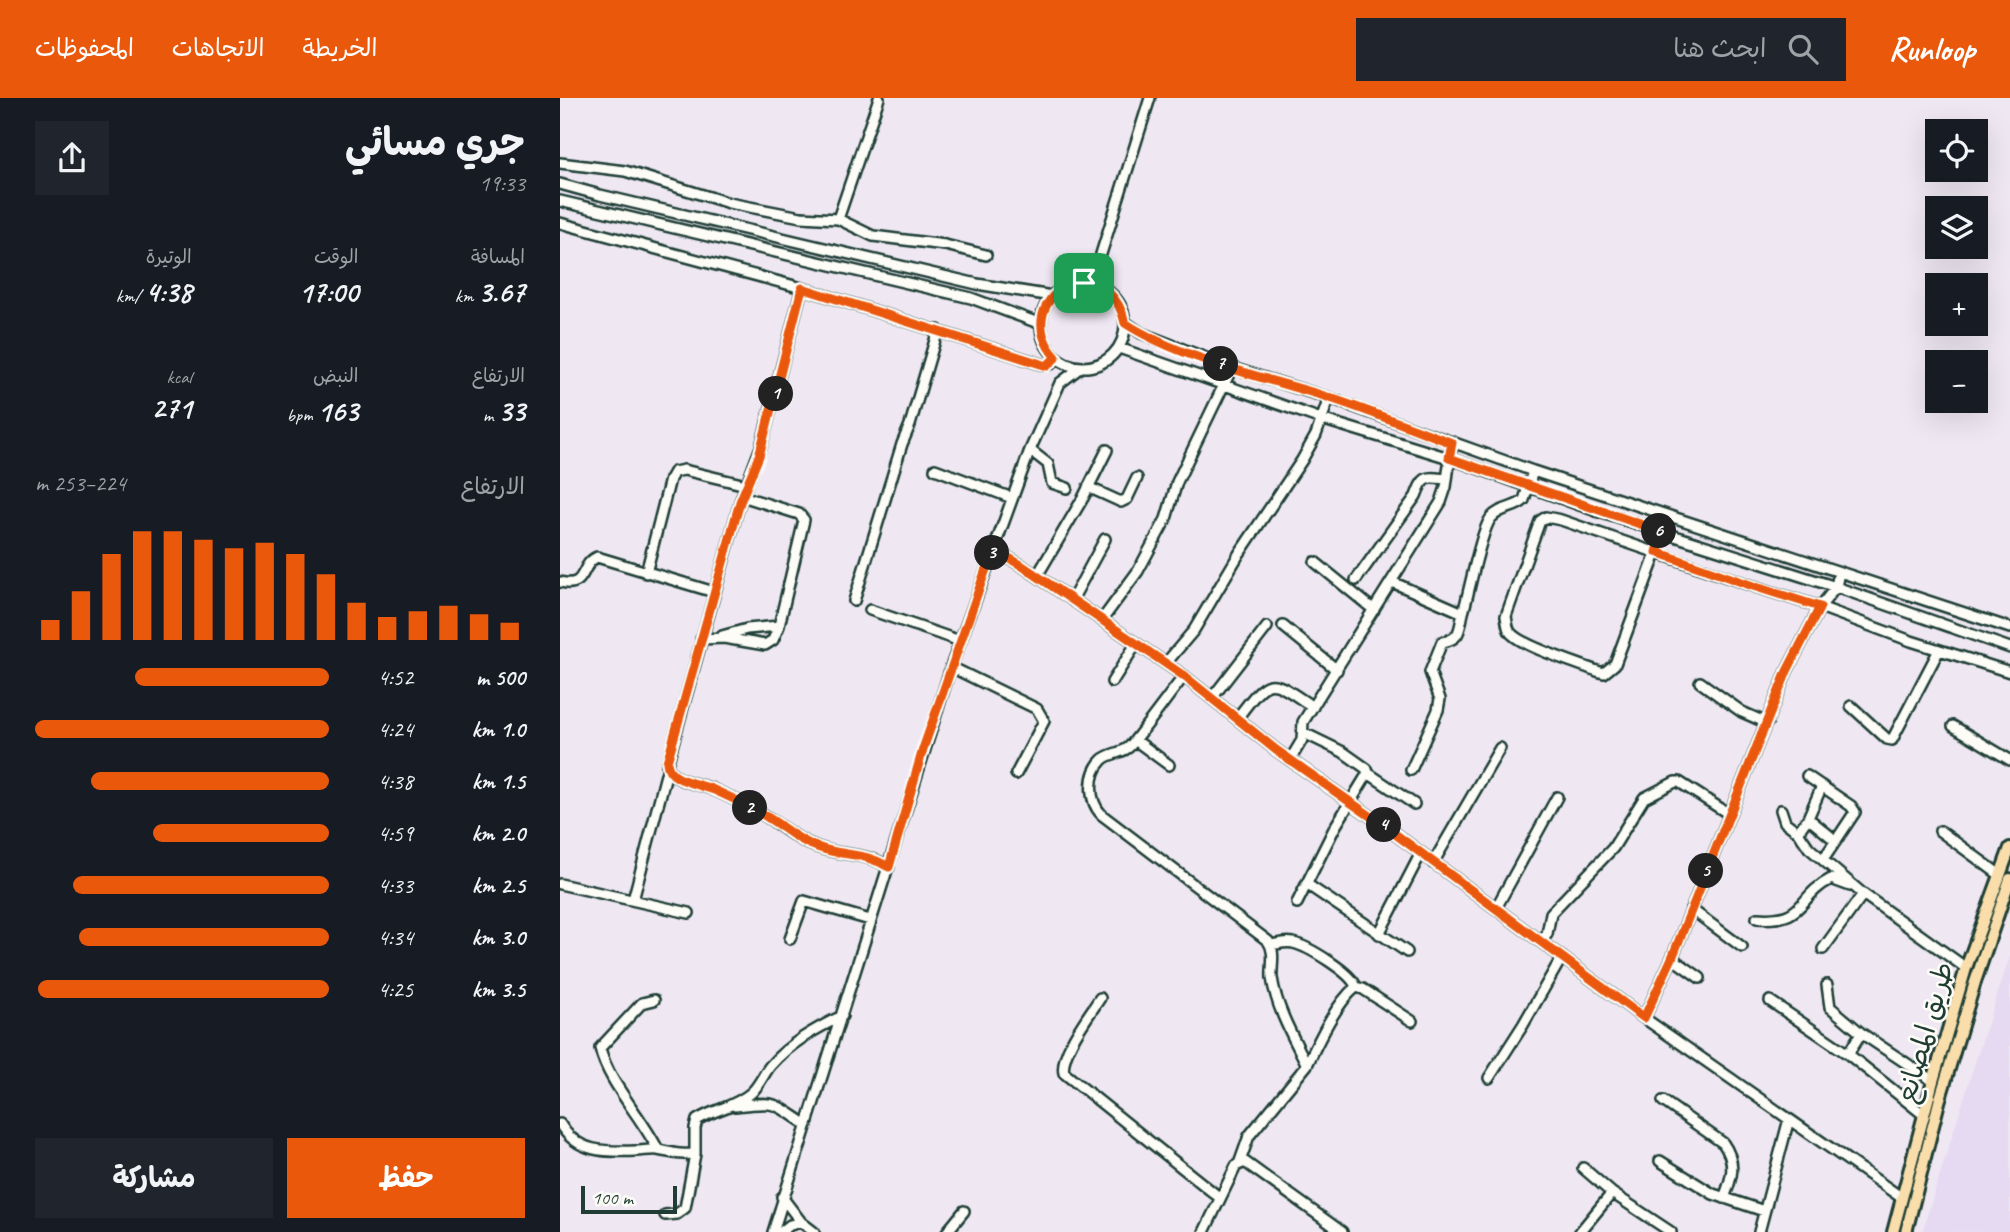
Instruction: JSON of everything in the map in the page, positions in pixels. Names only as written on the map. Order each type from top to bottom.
[{"type":"main road","name":"طريق المصانع","points":[[1906,1232],[1939,1102],[2005,877],[2010,848]]},
{"type":"main road","name":"طريق المصانع","points":[[1893,1232],[1966,968],[2005,877]]},
{"type":"street","points":[[838,219],[879,98]]},
{"type":"street","points":[[1101,254],[1150,98]]},
{"type":"street","points":[[560,163],[625,171],[729,203],[801,217],[838,219],[873,236],[945,245],[986,255]]},
{"type":"street","points":[[560,184],[977,284],[1052,296]]},
{"type":"street","points":[[560,201],[971,298],[1041,324]]},
{"type":"street","points":[[560,223],[802,288],[1044,365],[1051,364],[1057,358]]},
{"type":"street","points":[[1075,283],[1093,284],[1105,289],[1122,309],[1125,323],[1125,333],[1119,348],[1102,363],[1081,367],[1069,365],[1057,358],[1045,342],[1041,324],[1042,314],[1052,296],[1075,283]]},
{"type":"street","points":[[633,900],[701,639],[742,496],[759,456],[802,288]]},
{"type":"street","points":[[1125,323],[1141,333],[1232,368],[1329,398],[1533,471],[2010,628]]},
{"type":"street","points":[[854,601],[937,330]]},
{"type":"street","points":[[1119,348],[1321,419],[1449,458],[2010,648]]},
{"type":"street","points":[[1057,358],[1060,383]]},
{"type":"street","points":[[773,1232],[960,641],[1030,450],[1060,383],[1081,367]]},
{"type":"street","points":[[1101,620],[1138,571],[1155,541],[1166,519],[1177,482],[1232,368]]},
{"type":"street","points":[[1166,663],[1194,630],[1239,554],[1302,460],[1316,435],[1329,398]]},
{"type":"street","points":[[1290,760],[1304,733],[1303,722],[1441,502],[1452,443]]},
{"type":"street","points":[[1030,450],[1048,464],[1052,483],[1067,488]]},
{"type":"street","points":[[1037,576],[1107,450]]},
{"type":"street","points":[[935,469],[1012,498]]},
{"type":"street","points":[[646,573],[674,472],[684,470],[746,485]]},
{"type":"street","points":[[1411,770],[1438,710],[1440,699],[1430,667],[1441,642],[1457,636],[1488,523],[1503,509],[1521,504],[1528,494],[1533,471]]},
{"type":"street","points":[[1088,487],[1121,502],[1127,499],[1137,478]]},
{"type":"street","points":[[1356,580],[1416,496],[1421,482],[1425,478],[1447,479]]},
{"type":"street","points":[[701,639],[717,638],[765,645],[774,640],[779,626],[804,520],[799,514],[742,496]]},
{"type":"street","points":[[1670,516],[1663,532],[1657,552],[1615,664],[1604,673],[1526,643],[1511,634],[1506,616],[1533,538],[1542,519],[1546,517],[1657,552],[2010,672]]},
{"type":"street","points":[[1072,600],[1105,539]]},
{"type":"street","points":[[993,549],[1166,663],[1290,760],[1350,801],[1644,1018],[1902,1198]]},
{"type":"street","points":[[560,582],[571,584],[578,581],[594,557],[714,592]]},
{"type":"street","points":[[1315,562],[1374,610]]},
{"type":"street","points":[[1644,1018],[1672,958],[1787,671],[1820,607],[1836,587],[1839,572]]},
{"type":"street","points":[[1392,582],[1463,613]]},
{"type":"street","points":[[870,610],[960,641]]},
{"type":"street","points":[[717,638],[747,629],[779,626]]},
{"type":"street","points":[[1283,626],[1337,670]]},
{"type":"street","points":[[1212,698],[1267,627]]},
{"type":"street","points":[[1112,682],[1136,643]]},
{"type":"street","points":[[1851,706],[1887,739],[1892,740],[1940,650]]},
{"type":"street","points":[[951,667],[1037,709],[1043,715],[1041,728],[1016,774]]},
{"type":"street","points":[[1184,676],[1128,749],[1103,759],[1094,774],[1091,791],[1098,811],[1271,945],[1287,942],[1301,945],[1350,976],[1356,987],[1412,1021]]},
{"type":"street","points":[[1699,682],[1742,712],[1767,723]]},
{"type":"street","points":[[1238,718],[1259,690],[1269,684],[1284,687],[1312,707]]},
{"type":"street","points":[[1953,726],[2010,760]]},
{"type":"street","points":[[1304,733],[1343,752],[1367,769],[1368,773],[1414,804]]},
{"type":"street","points":[[1135,740],[1169,765]]},
{"type":"street","points":[[1433,863],[1500,748]]},
{"type":"street","points":[[668,767],[675,776],[710,788],[762,814],[806,842],[829,851],[863,855],[889,867]]},
{"type":"street","points":[[1297,903],[1350,801],[1368,773]]},
{"type":"street","points":[[1807,776],[1852,806],[1855,812],[1823,860]]},
{"type":"street","points":[[1541,942],[1547,934],[1551,913],[1613,848],[1639,806],[1650,794],[1679,782],[1729,814]]},
{"type":"street","points":[[1798,832],[1808,818],[1822,786]]},
{"type":"street","points":[[1496,908],[1528,845],[1557,797]]},
{"type":"street","points":[[1782,810],[1785,822],[1798,832],[1809,848],[1859,891],[1966,968]]},
{"type":"street","points":[[1808,818],[1836,841]]},
{"type":"street","points":[[1940,831],[2005,877]]},
{"type":"street","points":[[1379,934],[1421,853]]},
{"type":"street","points":[[1757,918],[1775,920],[1787,917],[1830,879],[1859,891]]},
{"type":"street","points":[[560,884],[689,913]]},
{"type":"street","points":[[1308,884],[1407,952]]},
{"type":"street","points":[[1823,949],[1859,891]]},
{"type":"street","points":[[790,939],[804,901],[870,920]]},
{"type":"street","points":[[1690,909],[1742,947]]},
{"type":"street","points":[[1271,945],[1272,978],[1279,1004],[1284,1020],[1307,1065]]},
{"type":"street","points":[[1489,1078],[1562,957]]},
{"type":"street","points":[[1672,958],[1700,978]]},
{"type":"street","points":[[1827,985],[1830,1007],[1861,1033],[1933,1080]]},
{"type":"street","points":[[1204,1232],[1249,1136],[1307,1065],[1336,1013],[1356,987]]},
{"type":"street","points":[[1100,998],[1066,1053],[1062,1067],[1064,1073],[1220,1198]]},
{"type":"street","points":[[654,1000],[642,1003],[600,1048],[625,1097],[658,1150]]},
{"type":"street","points":[[1770,1001],[1848,1054],[1924,1115]]},
{"type":"street","points":[[733,1106],[751,1093],[785,1051],[811,1030],[842,1016]]},
{"type":"street","points":[[1848,1054],[1861,1033]]},
{"type":"street","points":[[1663,1101],[1727,1148],[1734,1171],[1724,1198]]},
{"type":"street","points":[[666,1215],[677,1214],[685,1208],[695,1154],[697,1120],[708,1113],[733,1106],[770,1103],[777,1104],[807,1125]]},
{"type":"street","points":[[1759,1232],[1789,1119]]},
{"type":"street","points":[[560,1124],[570,1139],[580,1146],[624,1151],[658,1150],[675,1155],[695,1154]]},
{"type":"street","points":[[1660,1161],[1698,1186],[1764,1211]]},
{"type":"street","points":[[1238,1164],[1248,1164],[1342,1232]]},
{"type":"street","points":[[1583,1168],[1659,1229],[1671,1232]]},
{"type":"street","points":[[1580,1232],[1612,1193]]},
{"type":"street","points":[[782,1197],[801,1222],[814,1232]]},
{"type":"street","points":[[947,1232],[964,1210]]},
{"type":"street","points":[[781,1232],[790,1225],[801,1222]]},
{"type":"shaded area","points":[[2010,956],[2010,1232],[1922,1232],[1978,1053]]},
{"type":"route","points":[[1084,283],[1105,289],[1122,309],[1125,323],[1141,333],[1232,368],[1329,398],[1452,443],[1449,458],[1663,532],[1657,552],[1820,607],[1787,671],[1672,958],[1644,1018],[1383,825],[1276,750],[1184,676],[1021,565],[993,549],[923,749],[889,867],[874,858],[817,847],[762,814],[669,771],[667,762],[740,502],[759,456],[802,288],[1047,366],[1056,357],[1049,350],[1042,333],[1042,314],[1046,304],[1066,286],[1084,283]]}]
